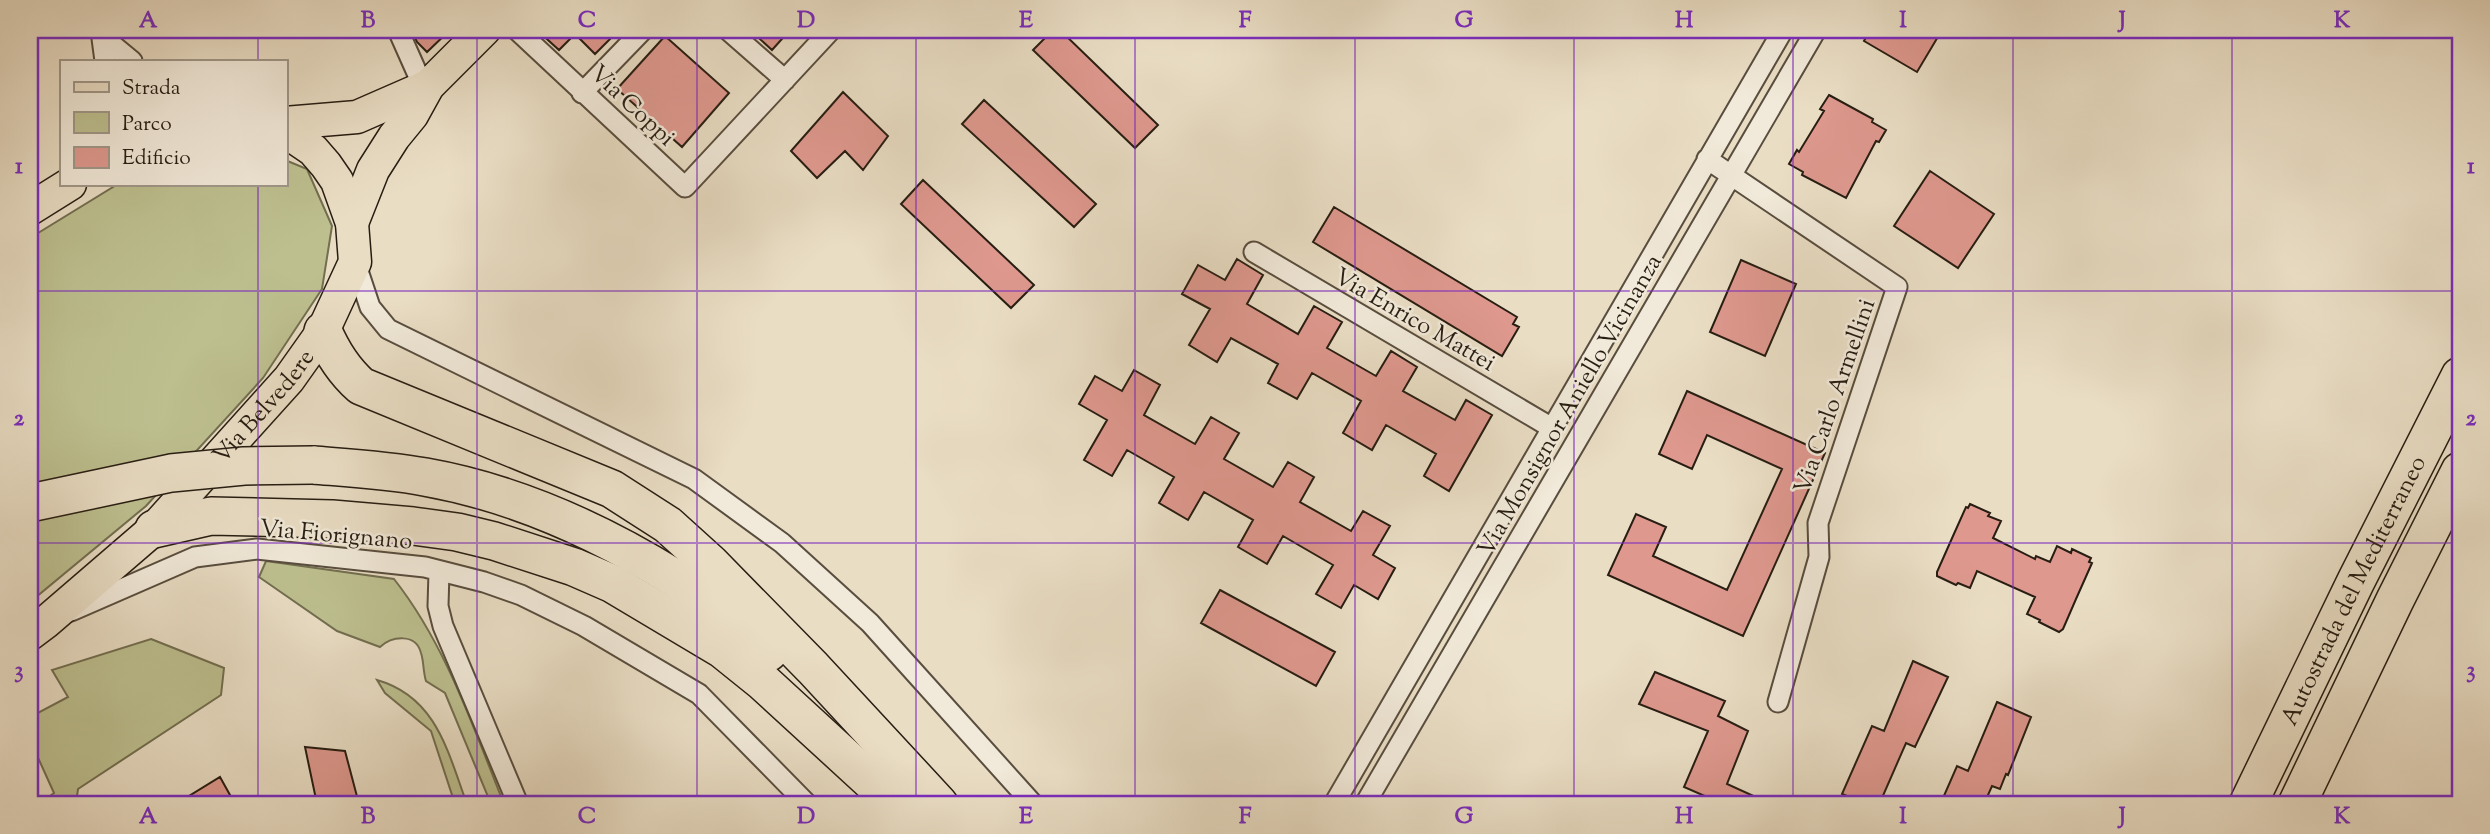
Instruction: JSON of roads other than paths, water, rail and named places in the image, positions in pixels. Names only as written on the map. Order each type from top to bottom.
[{"type":"highway","points":[[323,331],[348,375],[361,386],[612,489],[668,525],[786,639],[939,804]]},
{"type":"highway","name":"Autostrada del Mediterraneo","points":[[2248,804],[2356,581],[2460,376]]},
{"type":"highway","points":[[30,503],[171,473],[244,466],[313,465],[427,477],[530,505],[616,544],[679,580],[785,665],[919,804]]},
{"type":"highway","name":"Autostrada del Mediterraneo","points":[[2297,804],[2460,471]]},
{"type":"highway","points":[[154,529],[211,516],[332,519],[413,526],[457,532],[494,541],[574,567],[613,584],[722,649],[764,682],[896,804]]},
{"type":"highway","points":[[2318,804],[2343,753],[2349,699]]},
{"type":"main road","points":[[352,223],[373,170],[394,137],[412,116],[428,86],[484,30]]},
{"type":"main road","points":[[287,123],[357,117],[428,86]]},
{"type":"main road","name":"Via Belvedere","points":[[38,628],[154,529],[289,379],[323,331],[355,262],[352,223],[337,181],[326,165],[313,150],[287,132]]},
{"type":"street","points":[[398,30],[418,75],[428,86]]},
{"type":"street","name":"Via Coppi","points":[[517,30],[685,187],[785,80]]},
{"type":"street","points":[[582,93],[643,30]]},
{"type":"street","points":[[728,30],[785,80],[831,30]]},
{"type":"street","name":"Via Monsignor Aniello Vicinanza","points":[[1334,804],[1783,30]]},
{"type":"street","name":"Via Monsignor Aniello Vicinanza","points":[[1364,804],[1816,30]]},
{"type":"street","points":[[102,33],[105,60]]},
{"type":"street","points":[[102,33],[131,60]]},
{"type":"street","name":"Via Carlo Armellini","points":[[1707,159],[1897,287],[1818,523],[1819,557],[1778,702]]},
{"type":"street","points":[[49,197],[60,171]]},
{"type":"street","name":"Via Enrico Mattei","points":[[1254,252],[1552,428]]},
{"type":"street","points":[[355,262],[370,307],[388,329],[694,479],[782,543],[870,624],[1033,804]]},
{"type":"street","name":"Via Fiorignano","points":[[38,628],[195,556],[257,549],[432,569],[443,626],[518,804]]},
{"type":"street","points":[[432,569],[484,582],[521,595],[584,626],[699,694],[807,804]]}]
